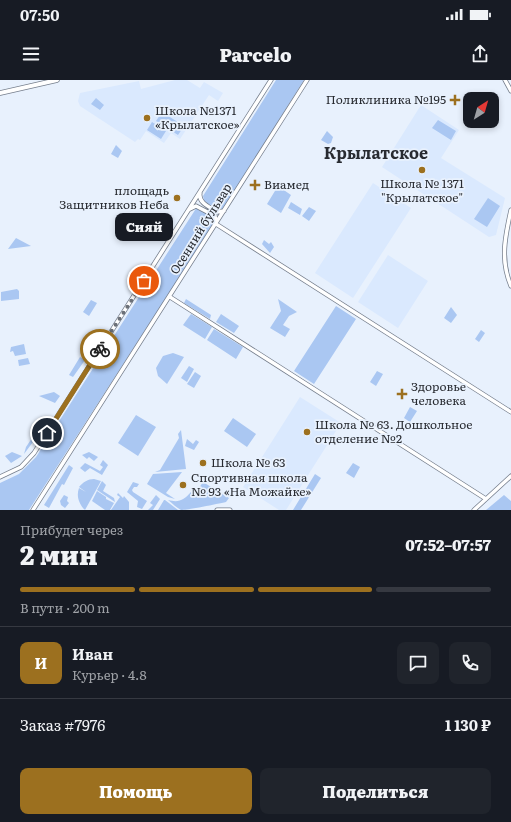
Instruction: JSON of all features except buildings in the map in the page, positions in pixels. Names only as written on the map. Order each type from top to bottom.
[{"type":"main road","points":[[0,93],[58,80]]},
{"type":"street","name":"Осенний бульвар","points":[[0,477],[21,467],[34,453],[271,80]]},
{"type":"street","name":"Осенний бульвар","points":[[33,510],[307,80]]},
{"type":"street","points":[[505,80],[511,91]]},
{"type":"street","points":[[202,190],[200,197],[204,203],[219,212],[225,209]]},
{"type":"street","points":[[188,210],[196,206],[200,206],[215,216],[216,224],[511,412]]},
{"type":"street","points":[[511,210],[504,258],[505,270],[511,286]]},
{"type":"street","points":[[170,297],[486,499]]},
{"type":"street","points":[[474,510],[511,476]]},
{"type":"street","points":[[217,510],[230,510]]},
{"type":"shaded area","name":"Школа №1371 «Крылатское»","points":[[175,80],[187,80],[200,88],[204,82],[223,93],[218,101],[209,95],[180,139],[171,133],[164,143],[146,131],[140,140],[138,139],[135,142],[80,106],[78,101],[80,93],[139,81],[141,89]]},
{"type":"shaded area","points":[[276,80],[304,80],[223,209],[218,210],[204,201],[203,196]]},
{"type":"shaded area","points":[[96,98],[104,105],[100,110],[91,104]]},
{"type":"shaded area","name":"Школа № 1371 \"Крылатское\"","points":[[421,105],[459,130],[441,158],[505,198],[496,235],[489,237],[382,167]]},
{"type":"shaded area","points":[[162,112],[184,126],[178,135],[156,121]]},
{"type":"shaded area","points":[[438,120],[456,131],[451,140],[432,128]]},
{"type":"shaded area","points":[[152,122],[166,131],[161,139],[147,130]]},
{"type":"shaded area","points":[[327,131],[333,137],[331,143],[328,144],[321,140]]},
{"type":"shaded area","points":[[116,145],[122,151],[118,158],[111,154]]},
{"type":"shaded area","points":[[373,183],[411,208],[353,298],[315,273]]},
{"type":"shaded area","points":[[278,186],[291,195],[281,213],[267,204]]},
{"type":"shaded area","points":[[488,198],[500,206],[487,227],[474,219]]},
{"type":"shaded area","points":[[291,202],[302,209],[300,215],[288,208]]},
{"type":"shaded area","points":[[197,207],[214,217],[215,222],[29,510],[0,510],[0,483],[19,474],[36,457]]},
{"type":"shaded area","points":[[309,207],[316,211],[309,221],[302,216]]},
{"type":"shaded area","points":[[16,238],[31,246],[8,249]]},
{"type":"shaded area","points":[[264,240],[269,244],[271,242],[274,247],[270,253],[262,244]]},
{"type":"shaded area","points":[[388,255],[428,281],[398,328],[358,302]]},
{"type":"shaded area","points":[[17,289],[19,291],[19,299],[1,301],[1,292]]},
{"type":"shaded area","points":[[186,299],[211,315],[210,319],[184,303]]},
{"type":"shaded area","points":[[278,299],[297,312],[289,316],[283,325],[290,329],[285,337],[270,328],[281,311]]},
{"type":"shaded area","points":[[91,300],[97,303],[89,316],[83,312]]},
{"type":"shaded area","points":[[336,306],[356,319],[314,384],[294,371]]},
{"type":"shaded area","points":[[451,307],[457,315],[451,323],[444,318]]},
{"type":"shaded area","points":[[191,314],[212,327],[205,339],[183,325]]},
{"type":"shaded area","points":[[221,314],[239,326],[234,333],[216,322]]},
{"type":"shaded area","points":[[214,329],[243,347],[236,359],[207,340]]},
{"type":"shaded area","points":[[481,330],[485,333],[479,342],[475,339]]},
{"type":"shaded area","points":[[24,344],[26,354],[15,356],[13,351],[10,352],[11,347]]},
{"type":"shaded area","points":[[173,353],[184,357],[167,384],[158,376],[156,368],[163,356]]},
{"type":"shaded area","points":[[80,357],[85,360],[73,377],[69,375]]},
{"type":"shaded area","points":[[28,358],[30,364],[19,366],[18,360]]},
{"type":"shaded area","points":[[189,366],[194,369],[187,382],[181,378]]},
{"type":"shaded area","points":[[377,371],[383,374],[376,386],[370,382]]},
{"type":"shaded area","points":[[195,372],[201,376],[194,388],[187,384]]},
{"type":"shaded area","points":[[54,392],[60,396],[55,403],[39,396]]},
{"type":"shaded area","points":[[300,397],[341,423],[286,510],[279,510],[243,487]]},
{"type":"shaded area","points":[[410,407],[417,411],[410,422],[404,418]]},
{"type":"shaded area","points":[[136,415],[156,427],[138,456],[118,443]]},
{"type":"shaded area","points":[[233,418],[256,434],[247,447],[224,431]]},
{"type":"shaded area","points":[[181,430],[186,469],[155,472],[160,470],[179,438],[178,434]]},
{"type":"shaded area","points":[[36,432],[39,434],[24,454],[26,447]]},
{"type":"shaded area","points":[[187,439],[193,444],[196,440],[199,442],[194,450],[185,446]]},
{"type":"shaded area","points":[[12,452],[22,456],[11,463],[5,456]]},
{"type":"shaded area","points":[[89,452],[98,457],[94,461],[89,457],[87,459],[82,455]]},
{"type":"shaded area","points":[[103,460],[108,465],[102,475],[90,468],[85,472],[80,468],[85,463],[100,471],[103,467],[100,465]]},
{"type":"shaded area","points":[[353,463],[360,467],[354,478],[346,473]]},
{"type":"shaded area","points":[[69,465],[73,468],[64,485],[62,484],[49,508],[44,505]]},
{"type":"shaded area","points":[[182,472],[166,493],[175,499],[168,497],[147,484],[153,474]]},
{"type":"shaded area","points":[[315,474],[321,478],[301,510],[293,510]]},
{"type":"shaded area","points":[[94,479],[101,481],[85,510],[79,500],[79,488],[86,492],[79,487],[86,481]]},
{"type":"shaded area","points":[[102,481],[106,485],[103,491],[114,498],[115,502],[97,490]]},
{"type":"shaded area","points":[[133,482],[139,484],[137,487],[134,487],[132,490],[133,492],[147,501],[142,509],[137,507],[138,501],[127,492]]},
{"type":"shaded area","points":[[203,482],[229,498],[226,502],[181,510],[168,500],[178,501],[184,499],[191,492],[195,494]]},
{"type":"shaded area","points":[[97,491],[106,497],[106,499],[114,503],[110,510],[105,510],[92,501]]},
{"type":"shaded area","points":[[118,493],[123,498],[124,496],[129,502],[129,510],[111,510],[120,497],[117,495]]},
{"type":"shaded area","points":[[64,495],[68,497],[67,501],[69,503],[65,508],[61,505],[60,501]]},
{"type":"shaded area","points":[[156,495],[160,499],[153,510],[148,510],[153,505],[150,503]]},
{"type":"shaded area","points":[[504,495],[511,501],[511,510],[486,510]]},
{"type":"shaded area","points":[[165,500],[178,510],[158,510]]},
{"type":"way so far","points":[[100,349],[144,281]]},
{"type":"place","name":"Поликлиника №195","points":[[455,100]]},
{"type":"place","name":"Школа №1371 «Крылатское»","points":[[147,118]]},
{"type":"place","name":"Школа № 1371 \"Крылатское\"","points":[[422,170]]},
{"type":"place","name":"Виамед","points":[[255,185]]},
{"type":"place","name":"площадь Защитников Неба","points":[[177,198]]},
{"type":"place","name":"Сияй","points":[[144,281]]},
{"type":"place","name":"Здоровье человека","points":[[402,394]]},
{"type":"place","name":"Школа № 63. Дошкольное отделение №2","points":[[307,432]]},
{"type":"place","name":"Школа № 63","points":[[203,463]]},
{"type":"place","name":"Спортивная школа № 93 «На Можайке»","points":[[183,485]]},
{"type":"district","name":"Крылатское","points":[[376,153]]},
{"type":"route","points":[[47,433],[100,349]]}]
